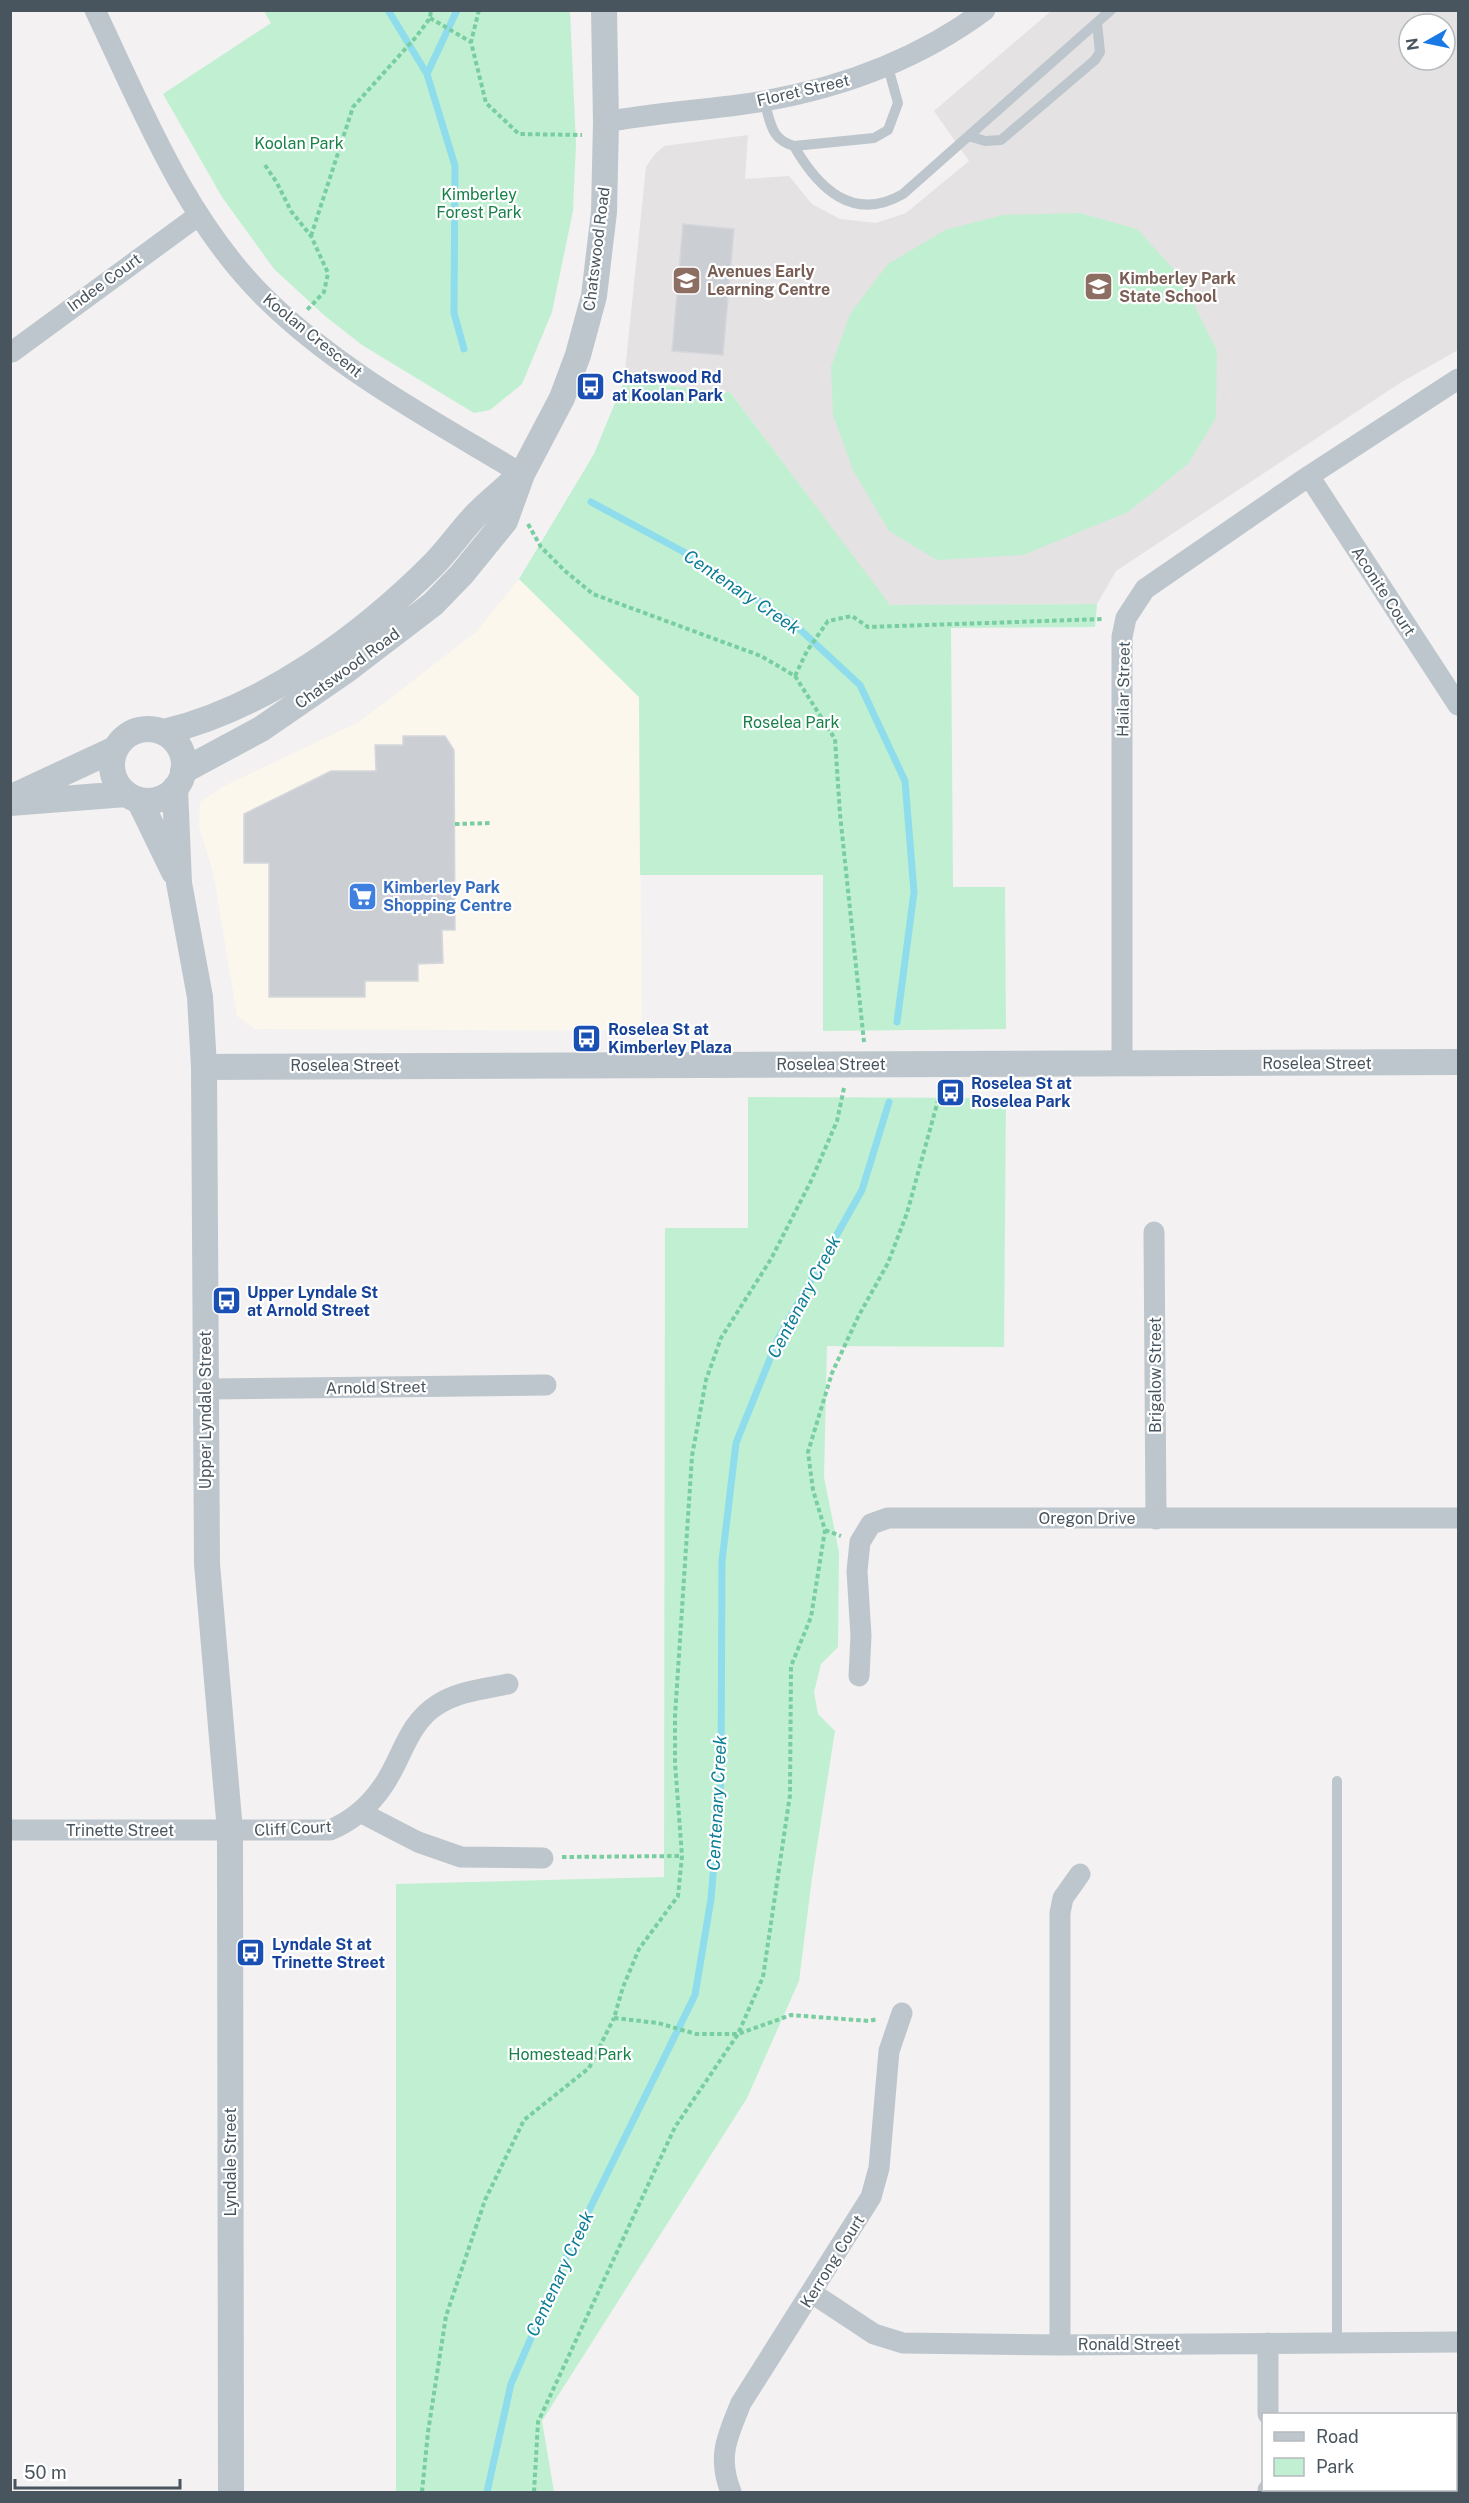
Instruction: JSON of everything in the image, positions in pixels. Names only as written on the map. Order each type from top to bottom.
[{"type":"street","name":"Koolan Crescent","points":[[95,10],[151,127],[198,214],[262,295],[293,323],[356,371],[520,480]]},
{"type":"street","name":"Chatswood Road","points":[[179,780],[261,729],[348,669],[423,612],[462,574],[505,522],[520,480],[562,398],[578,355],[592,304],[603,212],[606,122],[604,10]]},
{"type":"street","name":"Floret Street","points":[[606,122],[764,101],[853,80],[888,67],[933,45],[985,10]]},
{"type":"street","name":"Indee Court","points":[[12,352],[198,214]]},
{"type":"street","name":"Hailar Street","points":[[1122,1064],[1122,638],[1126,618],[1145,589],[1309,476],[1458,379]]},
{"type":"street","name":"Aconite Court","points":[[1309,476],[1458,705]]},
{"type":"street","name":"Chatswood Road","points":[[164,732],[211,719],[279,686],[340,643],[434,564],[478,513],[520,480]]},
{"type":"street","points":[[403,592],[423,612]]},
{"type":"street","points":[[10,798],[115,749],[130,733],[141,729],[164,732],[180,749],[183,760],[179,780],[159,799],[133,797],[10,803]]},
{"type":"street","points":[[115,749],[112,761],[117,785],[133,797]]},
{"type":"street","name":"Upper Lyndale Street","points":[[179,780],[179,883],[200,997],[204,1067],[207,1564],[230,1831]]},
{"type":"street","name":"Upper Lyndale Street","points":[[133,797],[179,883]]},
{"type":"street","name":"Roselea Street","points":[[204,1067],[1458,1062]]},
{"type":"street","name":"Brigalow Street","points":[[1154,1232],[1155,1519]]},
{"type":"street","name":"Arnold Street","points":[[205,1389],[546,1385]]},
{"type":"street","name":"Oregon Drive","points":[[859,1676],[861,1636],[857,1571],[860,1542],[871,1524],[888,1518],[1458,1518]]},
{"type":"street","name":"Cliff Court","points":[[230,1831],[330,1830],[346,1823],[360,1812],[384,1785],[410,1732],[435,1706],[462,1693],[508,1684]]},
{"type":"street","points":[[360,1812],[418,1842],[461,1857],[543,1858]]},
{"type":"street","name":"Trinette Street","points":[[10,1830],[230,1831]]},
{"type":"street","name":"Lyndale Street","points":[[230,1831],[231,2493]]},
{"type":"street","points":[[1060,2345],[1060,1913],[1064,1898],[1080,1874]]},
{"type":"street","name":"Kerrong Court","points":[[731,2493],[724,2474],[726,2439],[741,2403],[871,2197],[879,2168],[889,2051],[902,2013]]},
{"type":"street","name":"Ronald Street","points":[[812,2293],[874,2334],[903,2343],[1060,2345],[1458,2342]]},
{"type":"street","points":[[1268,2343],[1268,2413]]},
{"type":"lane","points":[[794,146],[813,175],[826,189],[839,198],[855,203],[890,202],[903,194],[1111,10]]},
{"type":"lane","points":[[969,136],[985,141],[1001,140],[1095,60],[1100,52],[1097,23]]},
{"type":"lane","points":[[764,101],[775,137],[794,146],[874,138],[888,130],[898,103],[888,67]]},
{"type":"lane","points":[[1337,1781],[1337,2343]]},
{"type":"path","points":[[311,236],[353,107],[416,37],[430,18],[431,10]]},
{"type":"path","points":[[480,10],[471,42],[486,103],[519,134],[583,135]]},
{"type":"path","points":[[430,18],[471,42]]},
{"type":"path","points":[[265,165],[291,211],[311,236],[328,273],[324,292],[293,323]]},
{"type":"path","points":[[520,480],[528,524],[541,547],[565,572],[593,594],[761,656],[795,676],[835,738],[840,814],[863,1037]]},
{"type":"path","points":[[795,676],[807,651],[828,621],[852,616],[868,627],[1126,618]]},
{"type":"path","points":[[455,824],[492,823]]},
{"type":"path","points":[[422,2493],[428,2432],[446,2316],[485,2200],[524,2120],[589,2068],[614,2018],[623,1987],[639,1949],[678,1896],[682,1856],[675,1763],[675,1716],[692,1456],[706,1380],[722,1338],[771,1259],[812,1179],[837,1121],[845,1085]]},
{"type":"path","points":[[534,2493],[538,2422],[675,2127],[738,2034],[763,1977],[790,1795],[791,1666],[811,1617],[825,1530],[813,1490],[808,1452],[832,1372],[858,1317],[888,1263],[907,1213],[942,1086],[932,1086]]},
{"type":"path","points":[[543,1858],[682,1856]]},
{"type":"path","points":[[614,2018],[658,2023],[696,2034],[738,2034],[791,2015],[869,2021],[902,2013]]},
{"type":"shaded area","name":"Kimberley Park State School","points":[[1051,11],[1458,11],[1458,350],[1400,383],[1116,571],[1097,604],[890,606],[730,392],[624,381],[646,167],[664,146],[748,135],[745,179],[789,176],[812,204],[840,219],[876,223],[906,213],[969,161],[934,111]]},
{"type":"shaded area","points":[[519,579],[639,697],[642,1031],[255,1029],[237,1016],[214,876],[199,826],[200,802],[224,786],[359,722],[475,633]]},
{"type":"green space","name":"Kimberley Forest Park","points":[[264,11],[570,11],[576,144],[573,211],[552,312],[522,384],[490,410],[474,413],[362,345],[325,316],[274,269],[222,197],[163,94],[271,23]]},
{"type":"green space","points":[[1080,213],[1137,229],[1179,275],[1217,351],[1216,418],[1188,464],[1128,512],[1023,555],[937,560],[889,531],[853,470],[833,415],[831,367],[850,314],[888,264],[945,230],[1003,215]]},
{"type":"green space","name":"Roselea Park","points":[[624,381],[730,392],[890,605],[1097,604],[1095,627],[951,628],[953,887],[1005,887],[1006,1029],[823,1031],[823,875],[640,875],[639,697],[519,579],[594,454]]},
{"type":"green space","name":"Homestead Park","points":[[748,1097],[1006,1098],[1004,1347],[827,1346],[824,1477],[839,1552],[838,1647],[821,1664],[814,1692],[818,1714],[835,1731],[812,1878],[799,1981],[747,2098],[542,2421],[554,2492],[396,2492],[396,1884],[664,1877],[665,1228],[748,1228]]},
{"type":"building","points":[[683,224],[734,229],[723,355],[672,351]]},
{"type":"building","name":"Kimberley Park Shopping Centre","points":[[403,736],[445,736],[454,750],[455,930],[442,930],[443,963],[418,964],[418,981],[365,981],[365,997],[269,997],[269,863],[244,863],[244,814],[331,771],[376,771],[375,745],[403,745]]},
{"type":"waterway","name":"Centenary Creek","points":[[388,10],[427,74],[455,166],[454,313],[464,349]]},
{"type":"waterway","points":[[427,74],[457,10]]},
{"type":"waterway","name":"Centenary Creek","points":[[591,502],[682,551],[793,623],[860,685],[905,781],[914,892],[897,1022]]},
{"type":"waterway","name":"Centenary Creek","points":[[487,2492],[511,2384],[567,2255],[695,1995],[711,1899],[721,1779],[722,1561],[736,1443],[778,1339],[862,1190],[889,1102]]},
{"type":"place","name":"Avenues Early Learning Centre","points":[[686,280]]},
{"type":"place","name":"Kimberley Park State School","points":[[1098,287]]},
{"type":"place","name":"Chatswood Rd at Koolan Park","points":[[591,386]]},
{"type":"place","name":"Kimberley Park Shopping Centre","points":[[362,896]]},
{"type":"place","name":"Roselea St at Kimberley Plaza","points":[[587,1038]]},
{"type":"place","name":"Roselea St at Roselea Park","points":[[950,1092]]},
{"type":"place","name":"Upper Lyndale St at Arnold Street","points":[[226,1301]]},
{"type":"place","name":"Lyndale St at Trinette Street","points":[[251,1953]]},
{"type":"park label","name":"Koolan Park","points":[[299,143]]}]
